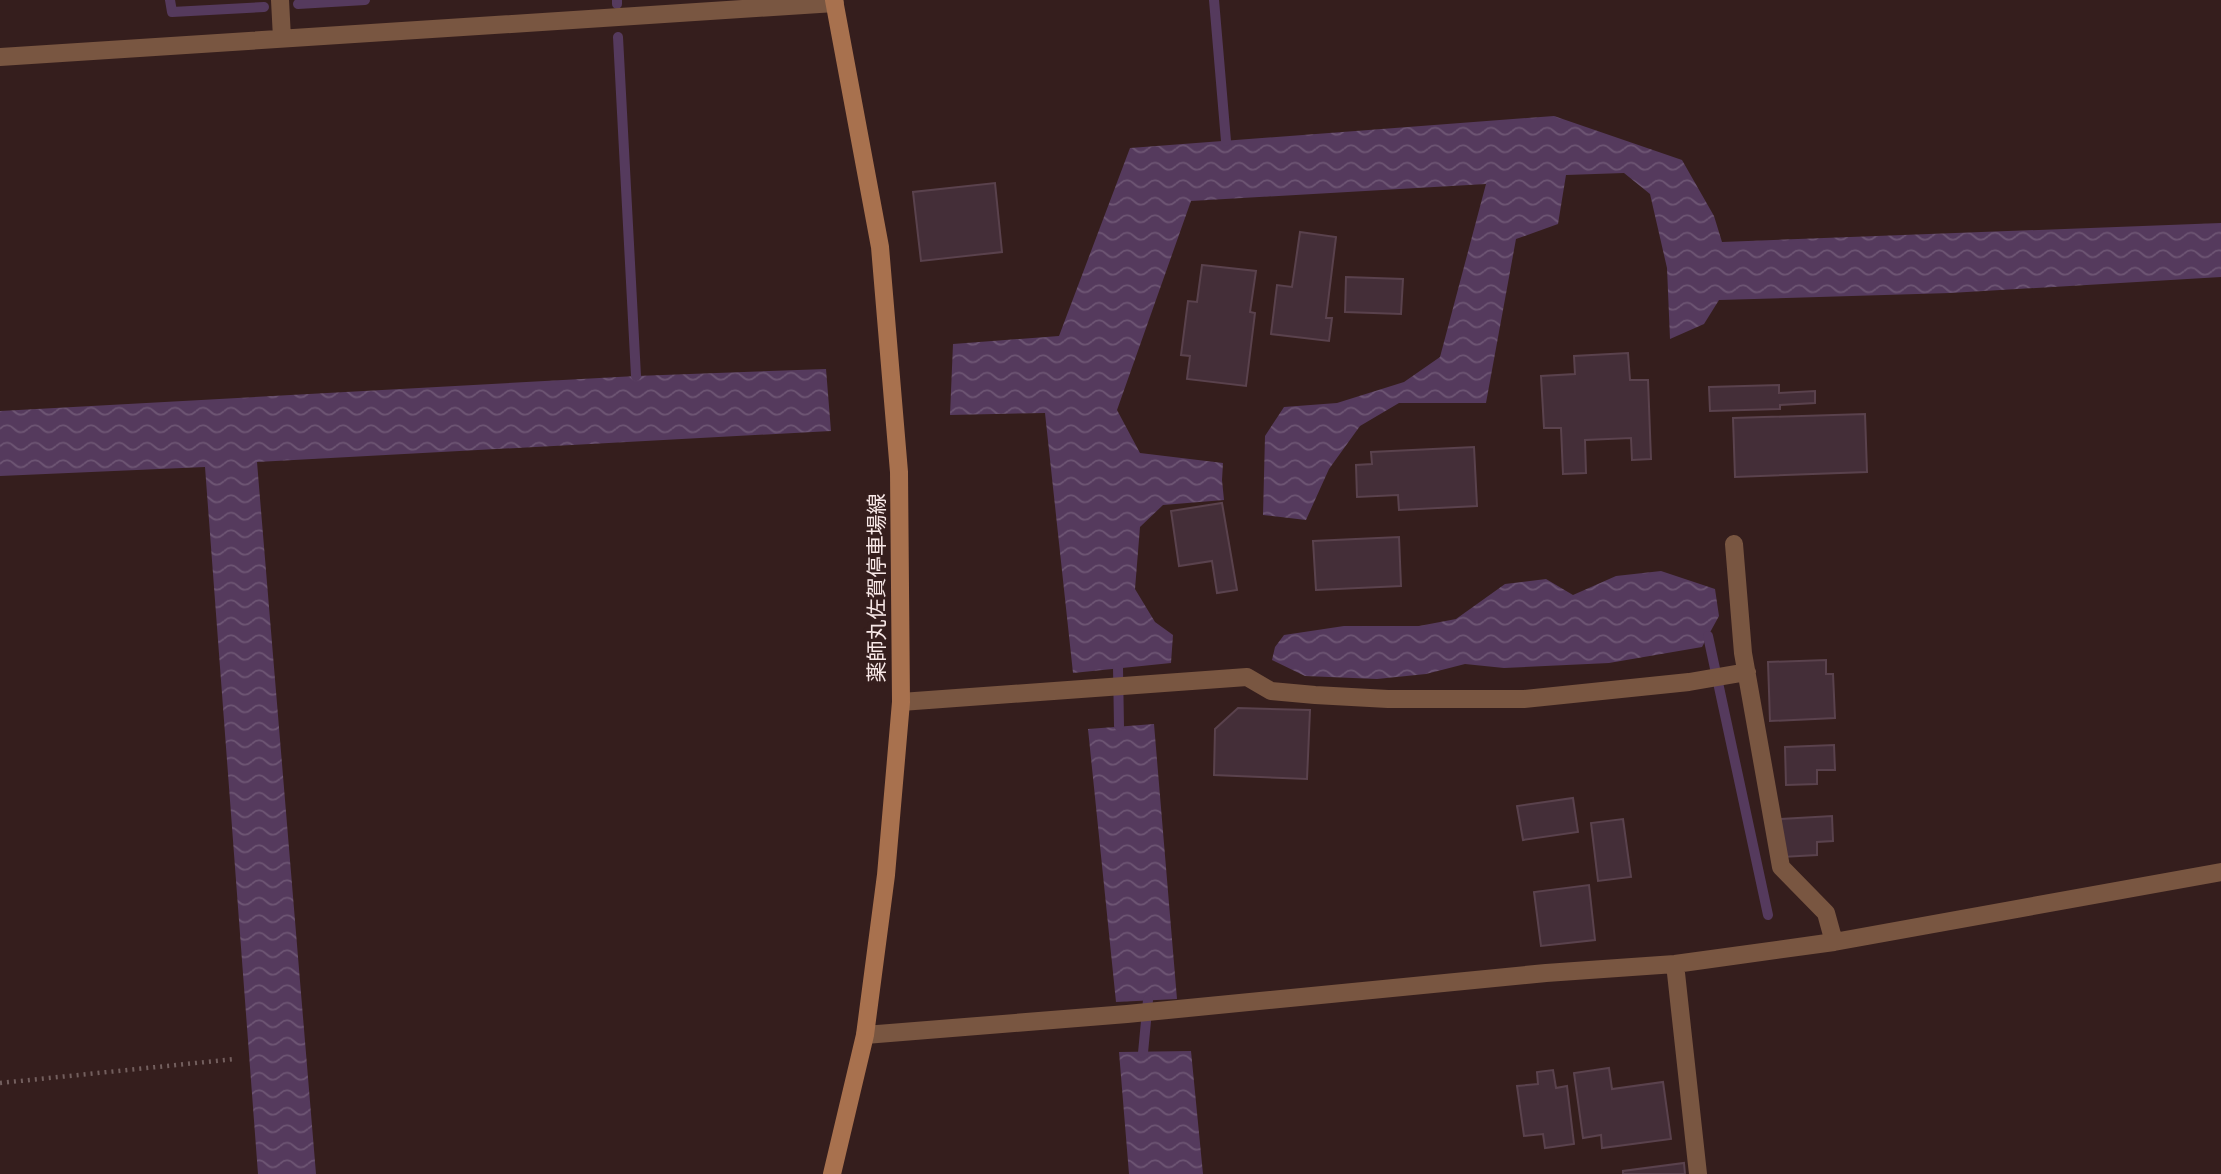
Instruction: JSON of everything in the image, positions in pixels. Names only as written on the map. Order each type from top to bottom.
[{"type":"main road","name":"薬師丸佐賀停車場線","points":[[832,1174],[865,1035],[886,875],[901,702],[899,472],[880,247],[835,1]]},
{"type":"street","points":[[280,0],[282,38]]},
{"type":"street","points":[[0,57],[835,1]]},
{"type":"street","points":[[1734,544],[1743,653],[1781,867],[1826,913],[1834,942]]},
{"type":"street","points":[[901,702],[1247,677],[1271,691],[1315,695],[1388,699],[1524,699],[1689,682],[1747,672]]},
{"type":"street","points":[[865,1035],[1127,1014],[1533,974],[1675,964],[1834,942],[2221,872]]},
{"type":"street","points":[[1675,964],[1698,1174]]},
{"type":"path","points":[[0,1083],[235,1059]]},
{"type":"water","points":[[1554,116],[1682,160],[1714,216],[1722,242],[2221,223],[2221,277],[1950,293],[1719,300],[1704,324],[1670,339],[1667,268],[1650,194],[1624,173],[1566,175],[1558,224],[1516,239],[1486,403],[1399,403],[1360,426],[1329,469],[1306,520],[1263,515],[1265,436],[1284,407],[1337,403],[1404,382],[1440,357],[1486,184],[1191,201],[1117,410],[1140,453],[1223,463],[1224,500],[1163,505],[1140,527],[1135,589],[1155,622],[1173,635],[1171,663],[1073,673],[1045,413],[950,415],[953,344],[1059,336],[1130,148]]},
{"type":"water","points":[[826,369],[831,431],[257,462],[316,1174],[258,1174],[205,467],[0,476],[0,411],[636,376]]},
{"type":"water","points":[[1661,571],[1715,589],[1719,616],[1702,647],[1609,663],[1504,668],[1465,664],[1426,674],[1377,679],[1305,676],[1272,660],[1275,647],[1284,635],[1344,626],[1419,626],[1456,619],[1505,584],[1546,579],[1573,595],[1616,576]]},
{"type":"water","points":[[1154,724],[1177,999],[1116,1002],[1088,729]]},
{"type":"water","points":[[1191,1051],[1203,1174],[1129,1174],[1119,1052]]},
{"type":"building","points":[[995,183],[1002,252],[921,261],[913,192]]},
{"type":"building","points":[[1300,232],[1336,237],[1326,318],[1332,318],[1329,341],[1271,334],[1277,285],[1292,287]]},
{"type":"building","points":[[1202,265],[1256,271],[1250,312],[1255,313],[1246,386],[1187,379],[1190,356],[1181,355],[1188,301],[1197,302]]},
{"type":"building","points":[[1346,277],[1403,279],[1401,314],[1345,312]]},
{"type":"building","points":[[1628,353],[1630,380],[1648,380],[1651,459],[1632,460],[1631,438],[1585,440],[1586,473],[1563,474],[1561,428],[1544,428],[1541,376],[1575,374],[1574,356]]},
{"type":"building","points":[[1779,385],[1779,393],[1815,391],[1815,403],[1780,405],[1780,409],[1710,411],[1709,387]]},
{"type":"building","points":[[1865,414],[1867,472],[1735,477],[1733,418]]},
{"type":"building","points":[[1474,447],[1477,506],[1399,510],[1398,495],[1357,497],[1356,465],[1372,464],[1371,452]]},
{"type":"building","points":[[1222,503],[1237,590],[1217,593],[1212,561],[1179,566],[1171,511]]},
{"type":"building","points":[[1399,537],[1401,586],[1316,590],[1313,541]]},
{"type":"building","points":[[1826,660],[1826,674],[1833,674],[1835,718],[1770,721],[1768,662]]},
{"type":"building","points":[[1238,708],[1310,710],[1307,779],[1214,775],[1215,729]]},
{"type":"building","points":[[1834,745],[1835,770],[1817,770],[1817,784],[1786,785],[1785,747]]},
{"type":"building","points":[[1573,798],[1578,832],[1523,840],[1517,806]]},
{"type":"building","points":[[1832,816],[1833,841],[1817,842],[1817,855],[1782,857],[1781,819]]},
{"type":"building","points":[[1623,819],[1631,877],[1598,881],[1591,823]]},
{"type":"building","points":[[1589,885],[1595,940],[1541,946],[1534,892]]},
{"type":"building","points":[[1609,1068],[1612,1089],[1663,1082],[1671,1139],[1602,1148],[1601,1135],[1583,1138],[1574,1073]]},
{"type":"building","points":[[1553,1070],[1556,1088],[1567,1086],[1574,1144],[1545,1148],[1543,1134],[1524,1136],[1517,1086],[1538,1084],[1537,1072]]},
{"type":"building","points":[[1684,1163],[1685,1174],[1623,1174],[1623,1171]]},
{"type":"waterway","points":[[170,0],[172,12],[264,7]]},
{"type":"waterway","points":[[298,4],[365,0]]},
{"type":"waterway","points":[[1214,0],[1226,141]]},
{"type":"waterway","points":[[618,37],[636,376]]},
{"type":"waterway","points":[[1708,636],[1768,915]]},
{"type":"waterway","points":[[1118,668],[1119,726]]},
{"type":"waterway","points":[[1143,1053],[1148,1000]]}]
